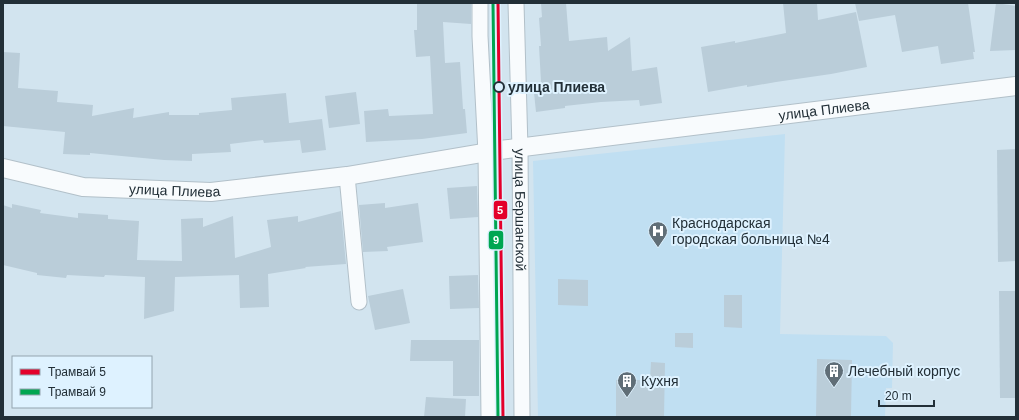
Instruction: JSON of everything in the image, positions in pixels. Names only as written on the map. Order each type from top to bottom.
[{"type":"street","points":[[480,3],[480,36],[486,153],[489,417]]},
{"type":"street","name":"улица Бершанской","points":[[516,3],[520,148],[522,417]]},
{"type":"street","name":"улица Плиева","points":[[3,168],[83,187],[211,192],[347,176],[500,150],[1016,86]]},
{"type":"street","points":[[347,176],[359,302]]},
{"type":"shaded area","name":"Краснодарская городская больница №4","points":[[785,134],[780,334],[886,336],[893,343],[892,388],[886,388],[885,417],[538,417],[533,161]]},
{"type":"building","points":[[417,3],[471,3],[471,24],[443,22],[445,63],[460,62],[463,109],[465,109],[467,133],[422,139],[366,142],[364,111],[388,109],[389,116],[433,114],[430,56],[416,57],[414,30],[417,30]]},
{"type":"building","points":[[541,3],[566,3],[569,41],[607,37],[608,51],[630,37],[632,71],[657,67],[662,103],[640,106],[639,100],[601,102],[565,106],[565,108],[536,112],[533,83],[541,82],[539,18],[542,17]]},
{"type":"building","points":[[783,3],[817,3],[818,20],[856,12],[867,67],[831,74],[747,87],[747,85],[708,92],[701,47],[735,41],[735,43],[786,33]]},
{"type":"building","points":[[855,3],[968,3],[975,52],[973,52],[974,59],[941,64],[938,46],[902,52],[895,15],[859,21]]},
{"type":"building","points":[[996,3],[1016,6],[1016,50],[990,51]]},
{"type":"building","points":[[3,52],[20,53],[18,88],[58,91],[57,102],[93,105],[92,116],[134,108],[133,118],[169,112],[169,115],[199,115],[199,113],[232,110],[231,98],[286,93],[289,123],[322,119],[326,150],[302,153],[300,140],[264,143],[263,140],[230,144],[231,152],[192,154],[192,161],[90,153],[90,155],[63,154],[65,132],[3,126]]},
{"type":"building","points":[[356,92],[360,124],[329,128],[325,96]]},
{"type":"building","points":[[1016,149],[1016,261],[998,262],[997,150]]},
{"type":"building","points":[[477,186],[478,217],[450,219],[447,188]]},
{"type":"building","points":[[385,203],[385,208],[418,203],[423,242],[387,247],[388,251],[363,252],[359,205]]},
{"type":"building","points":[[12,204],[41,210],[40,213],[78,218],[78,213],[108,215],[108,219],[139,221],[137,260],[182,261],[181,219],[203,218],[203,227],[233,216],[235,258],[271,247],[267,220],[298,216],[298,222],[341,211],[346,264],[305,267],[306,268],[268,274],[269,307],[240,308],[239,275],[175,277],[174,311],[144,319],[145,277],[67,275],[66,278],[37,275],[37,273],[3,265],[3,205],[12,208]]},
{"type":"building","points":[[478,275],[479,308],[450,309],[449,276]]},
{"type":"building","points":[[558,279],[588,280],[588,306],[558,305]]},
{"type":"building","points":[[403,289],[410,323],[375,330],[368,296]]},
{"type":"building","points":[[999,291],[1016,291],[1016,398],[1000,398]]},
{"type":"building","points":[[724,295],[742,295],[742,328],[724,327]]},
{"type":"building","points":[[675,333],[693,333],[693,348],[675,347]]},
{"type":"building","points":[[411,340],[479,340],[479,396],[453,396],[453,361],[410,361]]},
{"type":"building","name":"Лечебный корпус","points":[[817,359],[852,360],[851,417],[816,417]]},
{"type":"building","points":[[651,362],[665,363],[664,417],[616,417],[616,380],[650,380]]},
{"type":"building","points":[[426,397],[466,399],[465,417],[424,417]]},
{"type":"tram line","name":"9","points":[[493,3],[498,417]]},
{"type":"tram line","name":"5","points":[[498,3],[503,417]]},
{"type":"place","name":"улица Плиева","points":[[499,87]]},
{"type":"place","name":"Краснодарская городская больница №4","points":[[658,248]]},
{"type":"place","name":"Лечебный корпус","points":[[834,388]]},
{"type":"place","name":"Кухня","points":[[627,398]]}]
